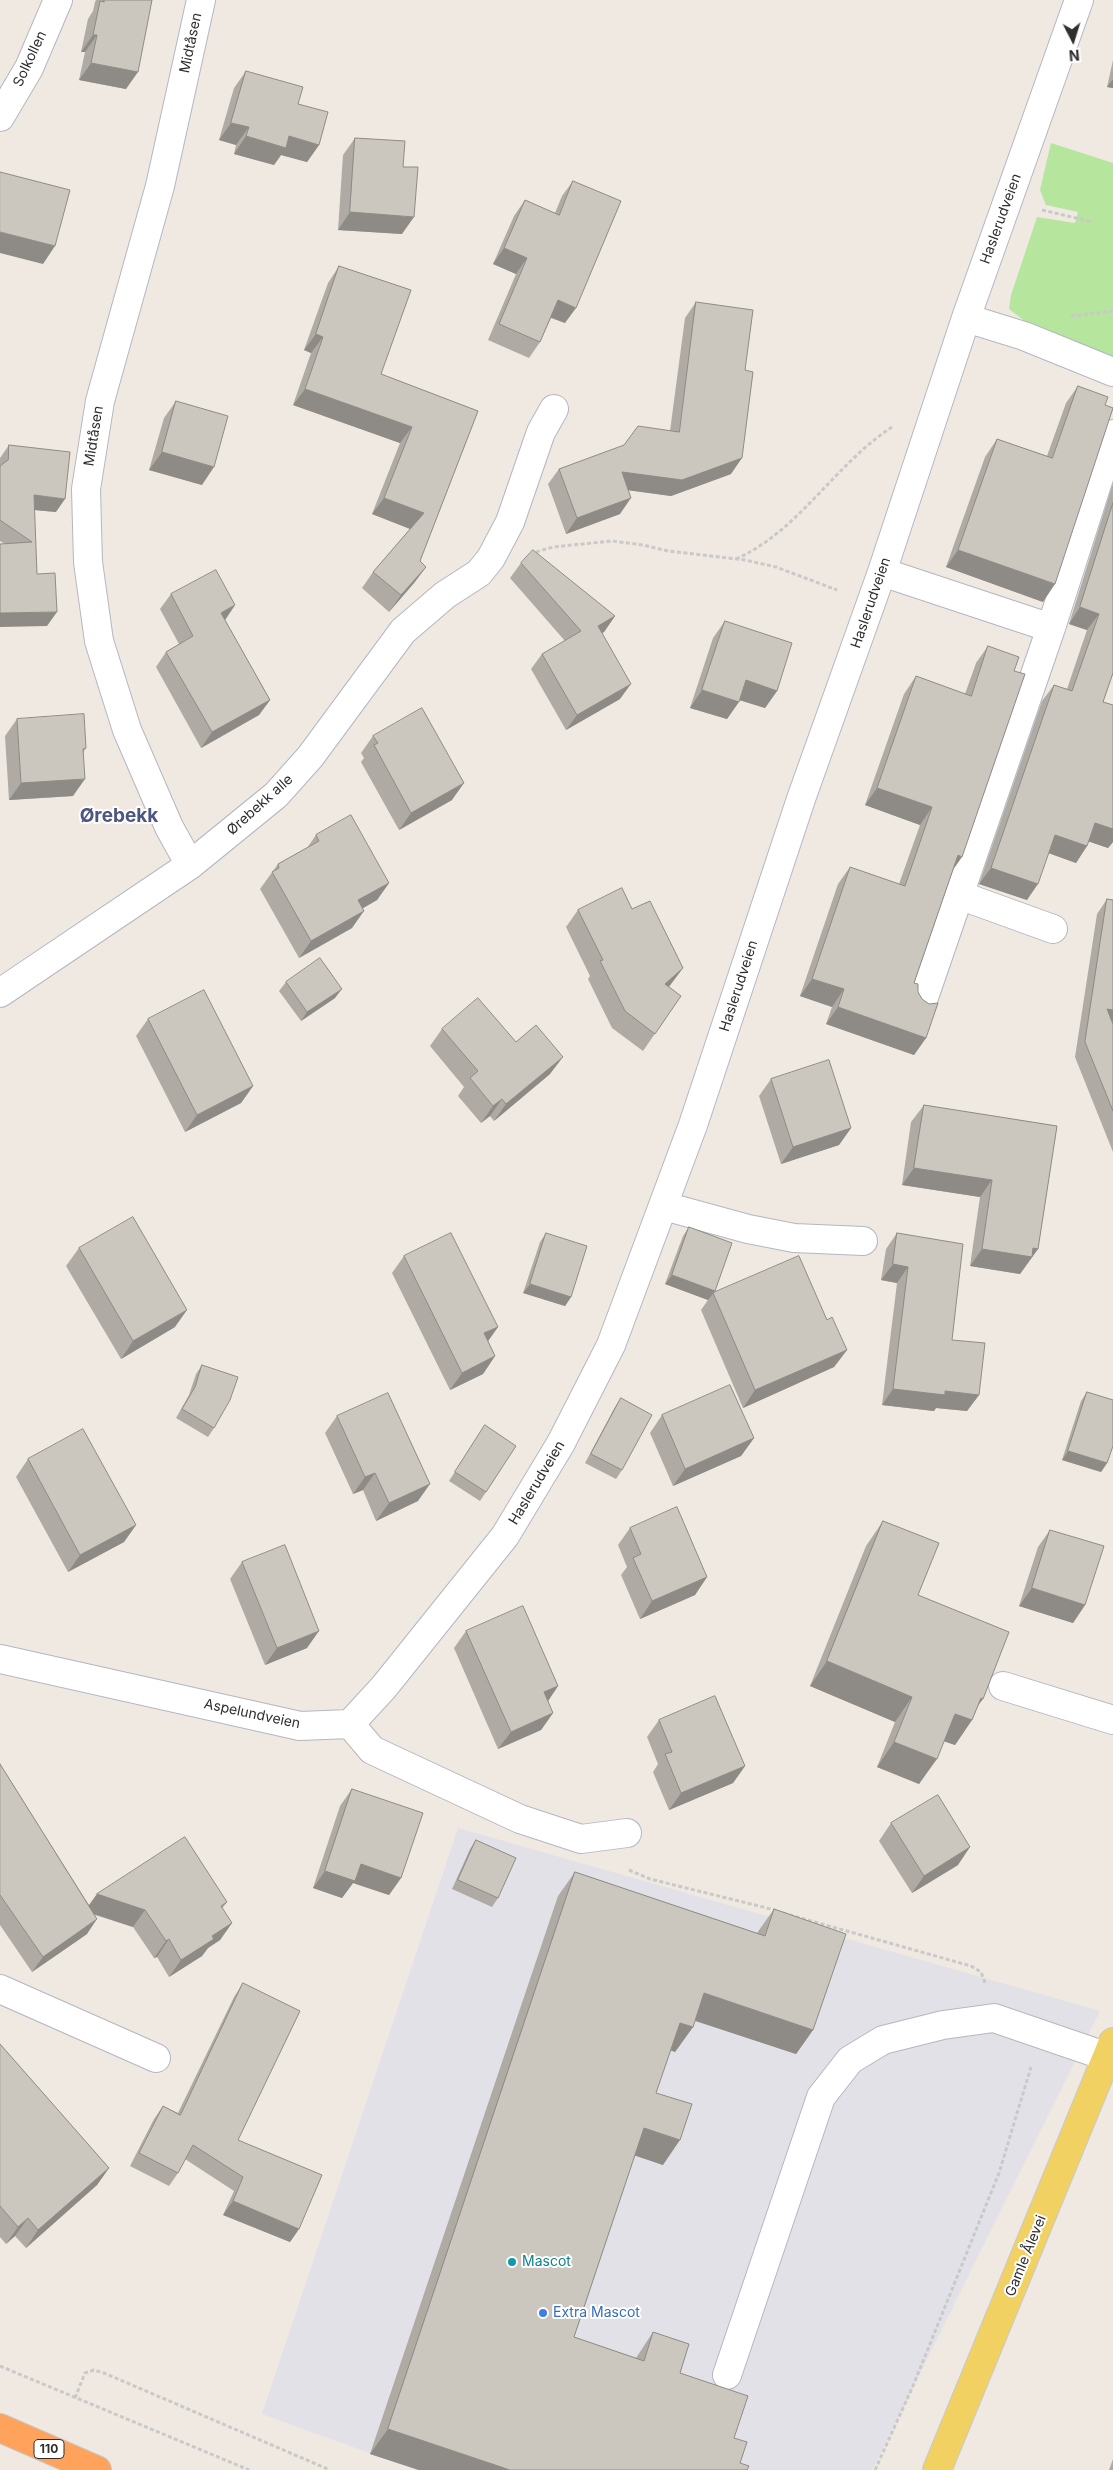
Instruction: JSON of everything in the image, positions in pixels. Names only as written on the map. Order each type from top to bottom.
[{"type":"highway","name":"110","points":[[0,2428],[98,2470]]},
{"type":"main road","name":"Gamle Ålevei","points":[[937,2470],[1110,2050]]},
{"type":"street","name":"Solkollen","points":[[0,117],[29,68],[58,0]]},
{"type":"street","name":"Midtåsen","points":[[190,865],[169,827],[126,730],[99,641],[88,562],[86,489],[100,401],[160,186],[201,0]]},
{"type":"street","name":"Haslerudveien","points":[[350,1724],[384,1687],[504,1536],[556,1452],[611,1345],[664,1206],[801,799],[882,572],[966,318],[1079,0]]},
{"type":"street","points":[[966,318],[1024,336],[1113,372]]},
{"type":"street","name":"Ørebekk alle","points":[[0,993],[190,865],[276,794],[310,757],[402,631],[445,596],[479,573],[491,558],[510,522],[541,432],[554,409]]},
{"type":"street","points":[[921,1006],[1050,628],[1113,434]]},
{"type":"street","points":[[882,572],[1050,628]]},
{"type":"street","points":[[959,895],[1053,929]]},
{"type":"street","points":[[664,1206],[748,1229],[794,1238],[863,1241]]},
{"type":"street","name":"Aspelundveien","points":[[0,1659],[300,1726],[350,1724]]},
{"type":"street","points":[[1003,1686],[1113,1720]]},
{"type":"street","points":[[350,1724],[372,1750],[520,1819],[581,1839],[627,1833]]},
{"type":"street","points":[[0,1990],[156,2058]]},
{"type":"street","points":[[727,2375],[821,2097],[850,2060],[884,2040],[943,2025],[994,2018],[1042,2036],[1110,2050]]},
{"type":"path","points":[[1007,202],[1093,222]]},
{"type":"path","points":[[734,559],[764,544],[876,437],[894,426],[935,412]]},
{"type":"path","points":[[534,552],[553,547],[612,541],[643,545],[701,557],[734,559],[776,567],[852,596],[872,600]]},
{"type":"path","points":[[626,1868],[650,1879],[747,1902],[971,1966],[981,1972],[989,1992],[994,2018]]},
{"type":"path","points":[[875,2470],[913,2386],[999,2173],[1024,2087],[1042,2036]]},
{"type":"path","points":[[0,2366],[250,2470]]},
{"type":"path","points":[[75,2398],[85,2373],[94,2370],[330,2470]]},
{"type":"shaded area","points":[[458,1828],[1100,2011],[872,2470],[416,2470],[262,2414]]},
{"type":"green space","points":[[1051,143],[1113,163],[1113,360],[1039,332],[1009,309],[1011,295],[1037,217],[1075,223],[1078,212],[1046,205],[1040,190]]},
{"type":"building","points":[[104,0],[152,0],[138,72],[91,63],[97,35],[93,35],[100,1],[104,2]]},
{"type":"building","points":[[246,71],[303,87],[298,104],[328,112],[319,145],[289,136],[286,148],[246,136],[249,127],[231,123]]},
{"type":"building","points":[[355,138],[405,141],[403,167],[418,167],[414,217],[350,212]]},
{"type":"building","points":[[0,172],[70,190],[55,246],[0,232]]},
{"type":"building","points":[[573,181],[621,201],[576,308],[558,300],[540,342],[499,324],[527,258],[504,248],[525,200],[559,215]]},
{"type":"building","points":[[339,266],[411,290],[381,374],[478,411],[420,561],[426,567],[401,595],[373,572],[424,513],[384,498],[412,427],[305,389],[323,337],[316,334]]},
{"type":"building","points":[[696,302],[753,310],[745,370],[753,372],[742,458],[682,480],[622,472],[631,498],[577,518],[559,469],[624,445],[638,426],[679,432]]},
{"type":"building","points":[[1078,386],[1108,397],[1105,405],[1113,408],[1055,584],[958,550],[997,439],[1052,458]]},
{"type":"building","points":[[176,401],[228,416],[214,467],[162,452]]},
{"type":"building","points":[[9,445],[70,452],[65,499],[34,495],[37,574],[55,573],[57,612],[0,613],[0,544],[32,542],[0,520],[0,466],[8,460]]},
{"type":"building","points":[[1113,503],[1113,673],[1103,702],[1113,705],[1113,829],[1095,823],[1087,846],[1055,835],[1038,884],[991,868],[1054,685],[1072,691],[1099,614],[1080,607]]},
{"type":"building","points":[[533,550],[615,616],[598,626],[631,684],[577,715],[542,654],[581,631],[521,563]]},
{"type":"building","points":[[216,570],[235,605],[221,613],[270,700],[212,732],[166,652],[193,636],[171,594]]},
{"type":"building","points":[[725,621],[792,643],[777,691],[746,680],[739,702],[702,690]]},
{"type":"building","points":[[988,646],[1019,657],[1014,671],[1025,674],[962,857],[958,855],[914,983],[918,984],[918,992],[922,999],[929,1004],[938,1003],[926,1038],[838,1007],[844,989],[812,979],[850,867],[905,886],[932,807],[877,788],[916,676],[971,696]]},
{"type":"building","points":[[422,708],[464,783],[411,813],[374,745],[378,743],[373,736]]},
{"type":"building","points":[[84,714],[86,748],[83,749],[85,779],[21,783],[17,719]]},
{"type":"building","points":[[351,815],[389,883],[358,900],[364,911],[311,941],[272,872],[279,868],[278,864],[319,841],[316,835]]},
{"type":"building","points":[[622,888],[632,909],[650,901],[683,968],[665,984],[681,996],[655,1034],[625,1011],[600,961],[603,960],[578,910]]},
{"type":"building","points":[[1107,899],[1113,900],[1113,1010],[1107,1009],[1113,1024],[1113,1111],[1085,1042]]},
{"type":"building","points":[[320,958],[342,989],[307,1012],[286,982]]},
{"type":"building","points":[[204,990],[253,1086],[197,1115],[148,1019]]},
{"type":"building","points":[[478,998],[516,1042],[536,1025],[563,1057],[506,1104],[502,1099],[493,1106],[470,1078],[478,1071],[442,1029]]},
{"type":"building","points":[[829,1060],[851,1128],[793,1147],[771,1079]]},
{"type":"building","points":[[924,1105],[1057,1126],[1038,1249],[1033,1248],[1032,1257],[982,1249],[992,1180],[914,1168]]},
{"type":"building","points":[[133,1217],[187,1310],[133,1341],[79,1248]]},
{"type":"building","points":[[689,1227],[732,1243],[715,1291],[672,1275]]},
{"type":"building","points":[[451,1233],[498,1327],[484,1333],[495,1356],[462,1373],[404,1256]]},
{"type":"building","points":[[546,1233],[587,1246],[571,1297],[530,1284]]},
{"type":"building","points":[[897,1233],[963,1244],[952,1340],[985,1343],[979,1395],[945,1391],[945,1395],[893,1389],[908,1267],[893,1264]]},
{"type":"building","points":[[799,1256],[827,1320],[832,1317],[847,1350],[755,1390],[713,1293]]},
{"type":"building","points":[[202,1365],[238,1377],[230,1400],[214,1428],[182,1409],[195,1387]]},
{"type":"building","points":[[730,1385],[754,1438],[685,1469],[662,1415]]},
{"type":"building","points":[[1087,1392],[1113,1400],[1113,1446],[1107,1463],[1068,1451]]},
{"type":"building","points":[[388,1393],[430,1484],[389,1503],[375,1473],[365,1477],[337,1416]]},
{"type":"building","points":[[621,1398],[652,1415],[622,1470],[591,1454]]},
{"type":"building","points":[[485,1425],[516,1446],[486,1492],[455,1472]]},
{"type":"building","points":[[83,1429],[136,1525],[80,1555],[28,1459]]},
{"type":"building","points":[[677,1507],[707,1577],[652,1601],[633,1558],[641,1554],[630,1528]]},
{"type":"building","points":[[883,1521],[939,1543],[918,1595],[1009,1632],[983,1699],[981,1698],[972,1720],[955,1714],[937,1759],[894,1742],[912,1697],[827,1661]]},
{"type":"building","points":[[1050,1530],[1104,1546],[1085,1605],[1032,1588]]},
{"type":"building","points":[[285,1545],[319,1631],[277,1648],[242,1562]]},
{"type":"building","points":[[523,1606],[558,1686],[544,1692],[553,1713],[511,1732],[466,1631]]},
{"type":"building","points":[[715,1696],[745,1766],[681,1793],[665,1754],[672,1752],[659,1720]]},
{"type":"building","points":[[0,1764],[97,1919],[43,1957],[0,1895]]},
{"type":"building","points":[[352,1789],[423,1813],[401,1878],[361,1864],[355,1881],[325,1871]]},
{"type":"building","points":[[938,1795],[970,1847],[924,1876],[891,1823]]},
{"type":"building","points":[[185,1837],[227,1902],[221,1906],[232,1923],[212,1936],[214,1939],[181,1960],[169,1939],[166,1941],[145,1910],[97,1894]]},
{"type":"building","points":[[476,1840],[516,1858],[498,1898],[458,1880]]},
{"type":"building","name":"Mascot","points":[[575,1872],[765,1936],[774,1909],[846,1934],[813,2030],[704,1993],[693,2027],[680,2023],[656,2093],[692,2104],[680,2140],[644,2128],[574,2337],[644,2361],[653,2332],[689,2344],[680,2373],[748,2396],[734,2438],[747,2442],[740,2463],[749,2466],[747,2470],[510,2470],[388,2429]]},
{"type":"building","points":[[243,1983],[300,2011],[238,2140],[322,2175],[299,2229],[233,2201],[243,2177],[193,2145],[178,2173],[139,2153],[163,2106],[180,2115]]},
{"type":"building","points":[[0,2044],[109,2168],[38,2230],[28,2218],[18,2227],[0,2206]]},
{"type":"place","name":"Mascot","points":[[512,2262]]},
{"type":"place","name":"Extra Mascot","points":[[543,2313]]},
{"type":"district","name":"Ørebekk","points":[[119,816]]}]
